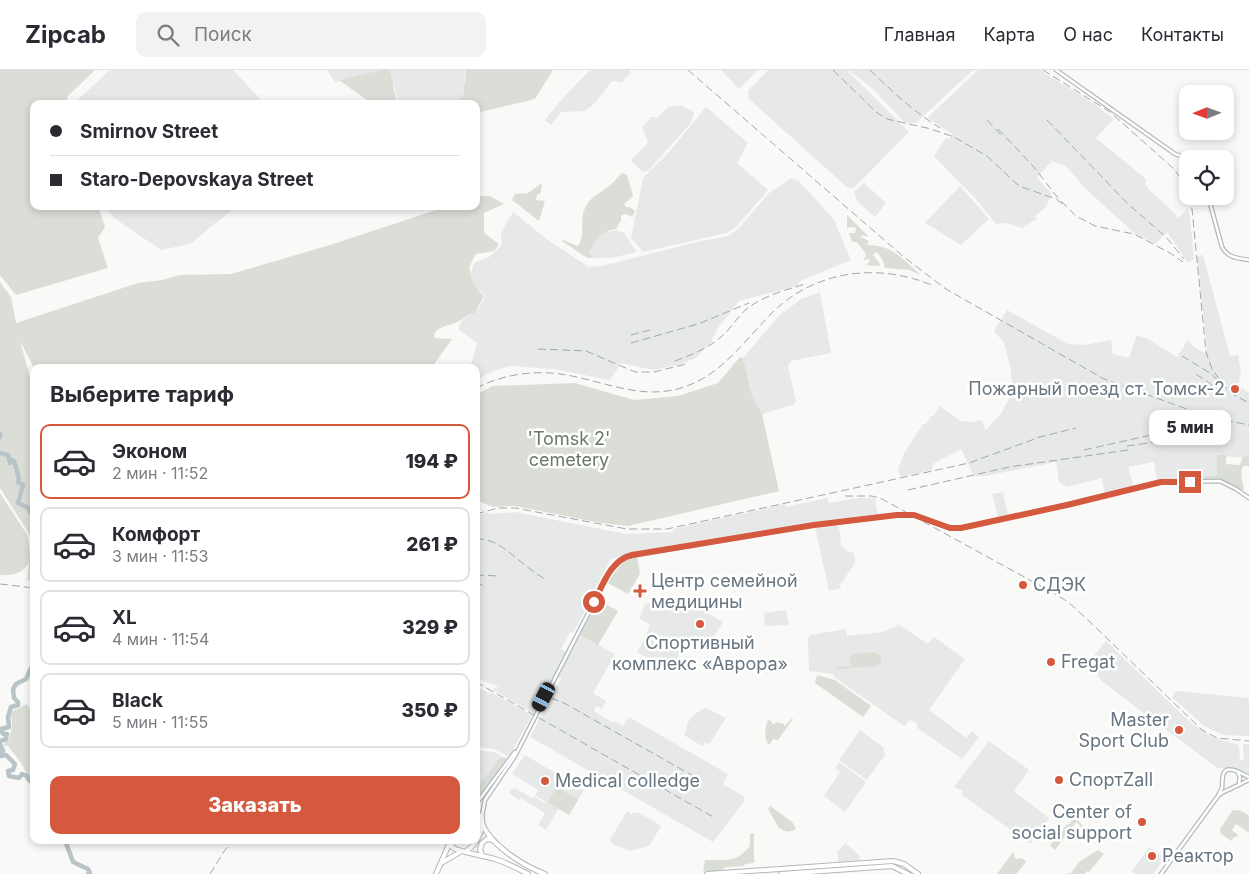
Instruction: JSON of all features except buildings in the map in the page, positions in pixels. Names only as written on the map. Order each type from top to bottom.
[{"type":"main road","points":[[1056,70],[1179,156]]},
{"type":"main road","points":[[1210,205],[1222,247],[1226,254],[1230,257],[1249,260]]},
{"type":"main road","points":[[480,834],[485,800],[512,761],[611,570],[624,557],[806,526],[886,516],[914,515],[950,528],[961,528],[1169,482],[1220,481],[1249,498]]},
{"type":"main road","points":[[480,799],[516,751]]},
{"type":"main road","points":[[1161,874],[1218,796],[1222,787],[1222,775],[1227,770],[1237,772],[1249,778]]},
{"type":"main road","points":[[1237,772],[1240,777],[1239,783]]},
{"type":"main road","points":[[1218,796],[1249,778]]},
{"type":"main road","points":[[1222,781],[1225,786],[1232,788]]},
{"type":"main road","points":[[482,823],[493,840],[521,862],[545,874]]},
{"type":"main road","points":[[482,856],[480,849],[482,842],[489,839],[493,840]]},
{"type":"main road","points":[[436,874],[449,844]]},
{"type":"main road","points":[[452,844],[452,848],[462,852],[505,862],[528,874]]},
{"type":"main road","points":[[441,864],[448,858],[470,849],[474,844]]},
{"type":"main road","points":[[707,874],[893,861],[904,864],[918,874]]},
{"type":"main road","points":[[848,864],[848,869]]},
{"type":"main road","points":[[834,865],[835,870]]},
{"type":"main road","points":[[781,874],[892,866],[908,874]]},
{"type":"shaded area","points":[[110,70],[233,70],[261,100],[77,100]]},
{"type":"shaded area","points":[[327,70],[384,70],[335,82]]},
{"type":"shaded area","points":[[387,70],[465,70],[463,97],[457,100],[397,100],[395,88]]},
{"type":"shaded area","points":[[590,70],[629,70],[631,72],[622,82],[612,81],[595,103],[585,111],[561,112],[551,125],[545,120]]},
{"type":"shaded area","points":[[721,70],[758,70],[739,89]]},
{"type":"shaded area","points":[[768,70],[847,70],[909,132],[862,180],[853,188],[848,188],[749,99],[748,91]]},
{"type":"shaded area","points":[[848,70],[973,70],[916,123],[905,123],[871,87]]},
{"type":"shaded area","points":[[978,70],[1040,70],[1095,104],[1114,119],[1096,138],[1147,180],[1145,183],[1148,189],[1178,218],[1186,211],[1186,208],[1190,216],[1194,259],[1188,263],[1167,232],[1155,244],[1134,233],[1086,189],[1066,166],[1052,161],[1037,178],[1052,194],[1046,207],[1035,216],[1037,219],[1022,228],[1007,223],[996,224],[975,198],[934,156],[946,138],[949,139],[952,134],[927,118]]},
{"type":"shaded area","points":[[681,105],[694,112],[691,123],[648,171],[643,172],[631,161],[648,142],[642,128],[651,117],[658,117],[668,107]]},
{"type":"shaded area","points":[[706,107],[748,143],[737,163],[768,190],[736,227],[727,233],[643,252],[631,238],[643,178],[668,153]]},
{"type":"shaded area","points":[[792,178],[799,181],[834,220],[851,260],[800,281],[797,286],[739,301],[718,328],[711,342],[696,358],[678,365],[653,370],[621,363],[610,380],[553,369],[510,366],[480,378],[480,364],[470,364],[477,343],[458,329],[463,319],[479,308],[485,296],[471,283],[468,274],[471,272],[474,263],[489,257],[502,245],[501,233],[513,212],[548,240],[589,267],[602,266],[728,236],[738,229],[770,192]]},
{"type":"shaded area","points":[[864,183],[886,203],[875,217],[857,201],[854,192]]},
{"type":"shaded area","points":[[960,186],[989,219],[961,245],[925,223]]},
{"type":"shaded area","points":[[108,210],[232,210],[190,244],[161,250],[114,218]]},
{"type":"shaded area","points":[[617,230],[624,233],[637,252],[611,258],[587,258],[583,253],[597,234]]},
{"type":"shaded area","points":[[1203,255],[1230,356],[1238,355],[1241,373],[1238,385],[1249,393],[1249,458],[1220,456],[1219,480],[1157,482],[1154,462],[1128,467],[1134,488],[1105,494],[1102,478],[1067,487],[1059,482],[1056,462],[985,476],[974,476],[961,449],[933,464],[932,470],[900,477],[898,469],[904,454],[923,424],[926,424],[940,406],[961,421],[972,422],[981,420],[986,430],[1000,415],[1008,401],[1012,386],[1011,370],[1004,343],[994,331],[1007,310],[1068,344],[1085,345],[1111,340],[1113,354],[1129,358],[1137,335],[1148,339],[1177,357],[1188,340],[1195,348],[1205,353],[1207,351],[1197,256]]},
{"type":"shaded area","points":[[820,292],[831,353],[791,361],[788,366],[796,401],[793,405],[762,414],[752,396],[743,358],[780,315],[801,299]]},
{"type":"shaded area","points":[[1003,492],[1008,515],[998,517],[992,494]]},
{"type":"shaded area","points":[[827,498],[829,503],[858,498],[875,498],[878,515],[637,552],[611,559],[573,633],[570,632],[561,649],[566,652],[562,662],[533,713],[493,690],[499,687],[480,680],[480,514],[489,512],[489,514],[515,512],[626,534],[673,532],[673,529],[785,504],[786,507]]},
{"type":"shaded area","points":[[837,524],[840,532],[841,546],[847,551],[854,553],[855,563],[840,585],[841,588],[829,591],[815,527]]},
{"type":"shaded area","points":[[679,597],[723,622],[707,648],[694,641],[686,643],[677,638],[644,640],[650,625],[639,618],[645,604]]},
{"type":"shaded area","points":[[786,610],[789,625],[765,626],[764,613]]},
{"type":"shaded area","points":[[898,624],[928,644],[934,637],[965,659],[929,710],[966,738],[972,731],[979,737],[962,759],[916,727],[918,724],[910,720],[904,726],[834,677],[833,674],[809,671],[808,638],[811,635],[846,629],[847,636],[883,632]]},
{"type":"shaded area","points":[[580,635],[615,654],[593,693],[606,701],[602,709],[596,706],[594,711],[613,723],[614,721],[623,726],[629,717],[728,774],[723,784],[743,796],[745,800],[713,842],[530,737],[561,679],[557,677]]},
{"type":"shaded area","points":[[677,639],[686,644],[670,670],[637,652],[643,641]]},
{"type":"shaded area","points":[[1106,641],[1191,723],[1212,737],[1239,745],[1240,761],[1244,759],[1243,744],[1249,744],[1249,775],[1234,768],[1218,768],[1101,680],[1092,658]]},
{"type":"shaded area","points":[[480,688],[490,694],[491,692],[532,715],[509,757],[494,749],[480,747]]},
{"type":"shaded area","points":[[1176,691],[1249,698],[1249,736],[1223,735],[1204,726],[1172,697]]},
{"type":"shaded area","points":[[705,708],[726,718],[709,744],[705,742],[702,746],[684,735],[687,724],[693,715]]},
{"type":"shaded area","points":[[860,730],[883,747],[885,755],[867,780],[839,760]]},
{"type":"shaded area","points":[[989,741],[1029,770],[1014,791],[1049,818],[1030,844],[961,794],[963,791],[954,787]]},
{"type":"shaded area","points":[[480,750],[494,752],[507,759],[480,795]]},
{"type":"shaded area","name":"Medical colledge","points":[[525,755],[584,790],[569,815],[558,809],[546,830],[538,825],[545,813],[509,793],[512,788],[514,790],[515,788],[532,798],[534,796],[545,804],[546,802],[535,795],[538,790],[512,774]]},
{"type":"shaded area","points":[[839,762],[866,782],[845,812],[824,796],[839,774],[840,771],[835,768]]},
{"type":"shaded area","points":[[627,811],[631,814],[638,812],[661,826],[649,846],[629,851],[613,844],[610,840]]},
{"type":"shaded area","points":[[845,843],[859,855],[860,860],[838,862],[837,853]]},
{"type":"shaded area","points":[[1149,847],[1165,858],[1153,874],[1136,874],[1132,871]]},
{"type":"green space","points":[[0,70],[95,70],[68,96],[66,100],[30,100],[30,210],[99,210],[105,227],[98,238],[108,268],[16,295],[0,275]]},
{"type":"green space","points":[[382,70],[390,70],[396,100],[367,100],[339,80]]},
{"type":"green space","points":[[466,70],[553,70],[535,99],[480,112],[480,100],[457,100],[463,97]]},
{"type":"green space","points":[[622,173],[627,175],[633,196],[624,204],[635,211],[632,217],[626,214],[621,216],[616,229],[606,232],[599,237],[589,253],[594,256],[593,258],[584,256],[562,241],[578,246],[582,237],[582,217],[587,204]]},
{"type":"green space","points":[[542,183],[541,193],[537,195],[536,200],[545,201],[539,221],[512,200],[515,194],[528,193]]},
{"type":"green space","points":[[480,196],[490,196],[504,204],[484,213],[484,233],[499,244],[494,251],[476,254],[470,266],[471,278],[484,296],[475,313],[435,332],[434,338],[452,339],[434,364],[32,364],[20,341],[30,377],[30,535],[0,488],[0,282],[11,297],[16,323],[138,283],[162,280],[180,275],[231,274],[330,245],[436,210],[480,210]]},
{"type":"green space","points":[[847,215],[869,237],[862,235],[861,237],[869,241],[867,245],[884,247],[891,250],[921,275],[909,270],[885,268],[878,253],[875,252],[873,255],[880,266],[866,265],[870,261],[869,259],[862,260],[866,254],[857,242],[852,242],[849,233],[855,233],[856,228],[847,228]]},
{"type":"green space","name":"'Tomsk 2' cemetery","points":[[740,357],[743,358],[752,396],[762,414],[779,491],[628,526],[601,523],[515,506],[493,507],[480,502],[480,393],[492,386],[575,383],[634,400],[678,396],[718,383]]},
{"type":"green space","points":[[1217,455],[1226,455],[1226,464],[1240,465],[1243,456],[1249,457],[1249,466],[1243,466],[1242,469],[1244,489],[1242,491],[1224,482],[1204,480],[1205,476],[1217,475]]},
{"type":"green space","points":[[0,493],[28,536],[30,581],[27,580],[29,563],[17,573],[0,575]]},
{"type":"green space","points":[[633,557],[637,557],[640,574],[628,594],[608,583],[618,568]]},
{"type":"green space","points":[[598,600],[618,611],[598,645],[580,635]]},
{"type":"green space","points":[[875,652],[881,657],[878,666],[838,669],[837,667],[851,666],[849,659],[854,654]]},
{"type":"green space","points":[[817,675],[835,680],[871,706],[863,717],[815,683]]},
{"type":"green space","points":[[27,704],[30,710],[30,776],[27,776],[24,768],[8,746],[4,746],[5,741],[9,740],[12,726],[11,712]]},
{"type":"green space","points":[[792,718],[778,740],[773,739],[768,744],[765,732],[768,720],[773,724],[776,722],[785,726]]},
{"type":"green space","points":[[503,757],[507,759],[480,795],[480,784],[499,759]]},
{"type":"green space","points":[[557,787],[578,800],[569,815],[548,802]]},
{"type":"green space","points":[[770,806],[792,822],[796,828],[794,831],[787,832],[779,828],[768,809]]},
{"type":"green space","points":[[1233,810],[1242,811],[1249,816],[1249,833],[1236,824],[1232,830],[1239,836],[1234,837],[1231,841],[1220,833],[1220,829]]},
{"type":"green space","points":[[1075,816],[1089,834],[1087,835],[1079,829],[1081,826],[1076,822],[1069,832],[1074,836],[1072,839],[1066,835],[1055,850],[1050,846],[1060,830],[1062,831],[1067,824],[1069,825]]},
{"type":"green space","points":[[754,833],[754,863],[745,864],[744,866],[726,867],[721,871],[703,871],[705,860],[730,859],[740,855],[750,846],[750,834]]},
{"type":"green space","points":[[1098,850],[1104,854],[1089,872],[1087,871],[1084,874],[1065,874],[1071,873],[1079,862]]},
{"type":"green space","points":[[1013,852],[1015,854],[1014,857],[1017,859],[1021,858],[1026,862],[1016,874],[997,874]]},
{"type":"waterway","points":[[0,453],[8,455],[10,463],[12,460],[14,461],[19,478],[18,482],[23,485],[18,503],[29,508],[30,512]]},
{"type":"waterway","points":[[0,741],[6,739],[7,734],[3,734],[1,729],[9,727],[8,717],[11,707],[18,705],[14,698],[13,689],[16,684],[26,679],[30,670]]},
{"type":"waterway","points":[[0,744],[3,751],[0,752]]},
{"type":"waterway","points":[[0,756],[6,755],[15,764],[13,770],[8,771],[9,776],[19,778],[22,774],[27,776],[30,781]]},
{"type":"waterway","points":[[66,844],[73,862],[88,869],[90,873],[88,874]]},
{"type":"railway","points":[[688,70],[905,258],[946,289],[1104,379],[1209,417],[1249,425]]},
{"type":"railway","points":[[833,70],[876,112],[887,119],[931,129],[954,137],[987,156],[1019,186],[1056,199],[1064,205]]},
{"type":"railway","points":[[870,70],[912,108],[940,128]]},
{"type":"railway","points":[[1043,70],[1110,112],[1173,168],[1179,176]]},
{"type":"railway","points":[[987,120],[1001,135]]},
{"type":"railway","points":[[1047,120],[1128,204],[1166,237],[1184,259]]},
{"type":"railway","points":[[998,129],[1076,216],[1095,226],[1134,234],[1183,262]]},
{"type":"railway","points":[[1191,205],[1206,352],[1212,369],[1224,386]]},
{"type":"railway","points":[[480,386],[511,376],[548,373],[572,376],[643,392],[672,390],[701,380],[713,372],[735,353],[775,310],[792,296],[831,278],[851,274],[893,274],[934,286]]},
{"type":"railway","points":[[675,361],[700,351],[717,340],[726,333],[744,311],[755,303],[776,293],[805,284]]},
{"type":"railway","points":[[631,343],[698,324],[749,303]]},
{"type":"railway","points":[[631,335],[650,330]]},
{"type":"railway","points":[[538,349],[586,351],[635,372],[654,372],[686,364]]},
{"type":"railway","points":[[1182,356],[1210,373],[1234,395],[1249,403]]},
{"type":"railway","points":[[1196,374],[1225,394]]},
{"type":"railway","points":[[480,513],[498,508],[515,508],[627,529],[667,529],[969,463],[1040,437],[1076,428]]},
{"type":"railway","points":[[1084,450],[1156,434]]},
{"type":"railway","points":[[1127,446],[1155,442]]},
{"type":"railway","points":[[908,490],[1009,467],[1128,450]]},
{"type":"railway","points":[[845,496],[872,496],[882,499],[1057,595],[1087,619],[1202,730],[1217,738],[1249,741]]},
{"type":"railway","points":[[480,539],[497,544],[545,579]]},
{"type":"railway","points":[[480,575],[500,576]]},
{"type":"railway","points":[[0,584],[30,588]]},
{"type":"railway","points":[[480,584],[484,586]]},
{"type":"railway","points":[[480,684],[715,818]]},
{"type":"railway","points":[[551,698],[564,703],[695,777]]},
{"type":"railway","points":[[210,874],[230,844]]},
{"type":"place","name":"Пожарный поезд ст. Томск-2","points":[[1235,389]]},
{"type":"place","name":"СДЭК","points":[[1023,585]]},
{"type":"place","name":"Центр семейной медицины","points":[[640,591]]},
{"type":"place","name":"Спортивный комплекс «Аврора»","points":[[700,624]]},
{"type":"place","name":"Fregat","points":[[1051,662]]},
{"type":"place","name":"Master Sport Club","points":[[1179,730]]},
{"type":"place","name":"СпортZall","points":[[1059,780]]},
{"type":"place","name":"Medical colledge","points":[[545,781]]},
{"type":"place","name":"Center of social support","points":[[1142,822]]},
{"type":"place","name":"Реактор","points":[[1152,856]]},
{"type":"route","points":[[594,602],[615,565],[624,557],[632,555],[814,525],[897,515],[914,515],[950,528],[961,528],[1161,482],[1190,482]]}]
